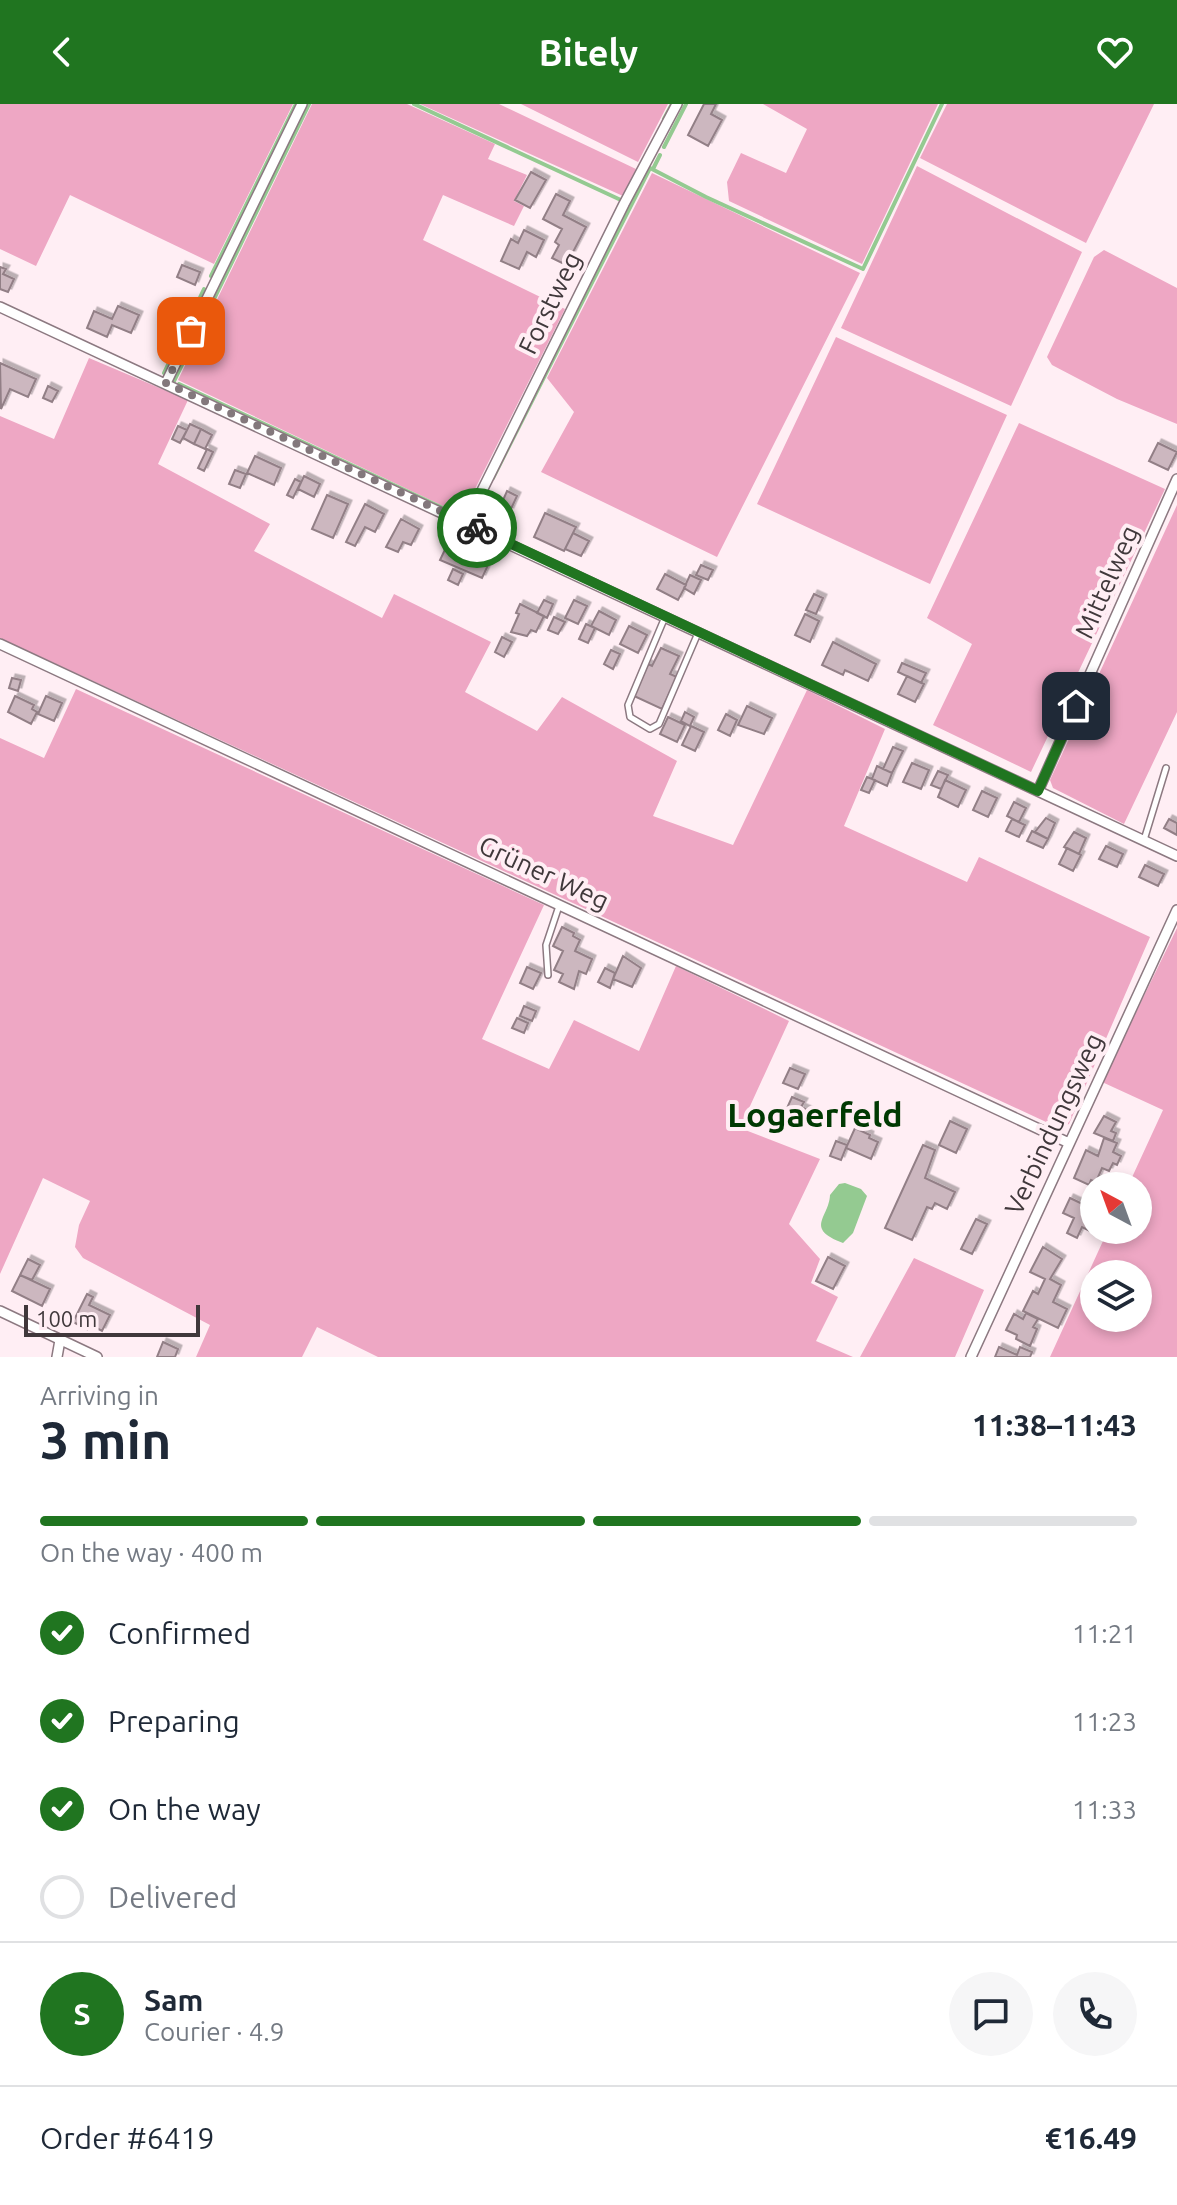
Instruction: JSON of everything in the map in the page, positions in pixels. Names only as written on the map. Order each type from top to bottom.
[{"type":"street","points":[[166,383],[302,104]]},
{"type":"street","name":"Forstweg","points":[[466,523],[677,104]]},
{"type":"street","points":[[0,307],[1177,856]]},
{"type":"street","name":"Mittelweg","points":[[1038,791],[1177,479]]},
{"type":"street","name":"Grüner Weg","points":[[0,644],[1069,1143]]},
{"type":"street","name":"Verbindungsweg","points":[[971,1357],[1177,910]]},
{"type":"street","points":[[0,1311],[97,1357]]},
{"type":"street","points":[[57,1357],[60,1340]]},
{"type":"lane","points":[[666,616],[628,705],[630,717],[643,727],[650,729],[659,724],[698,632]]},
{"type":"lane","points":[[1144,841],[1166,768]]},
{"type":"lane","points":[[548,975],[546,945],[560,905]]},
{"type":"shaded area","points":[[0,104],[293,104],[214,264],[70,195],[36,266],[0,249]]},
{"type":"shaded area","points":[[312,104],[407,104],[495,144],[488,159],[527,175],[514,201],[524,206],[514,226],[443,195],[423,240],[565,309],[462,515],[178,380]]},
{"type":"shaded area","points":[[420,104],[499,104],[636,169],[623,196]]},
{"type":"shaded area","points":[[521,104],[668,104],[638,162]]},
{"type":"shaded area","points":[[763,104],[938,104],[862,264],[729,201],[727,182],[741,153],[786,173],[807,129]]},
{"type":"shaded area","points":[[947,104],[1154,104],[1086,243],[920,158]]},
{"type":"shaded area","points":[[917,166],[1082,252],[1011,406],[841,328]]},
{"type":"shaded area","points":[[652,173],[860,273],[717,557],[541,472],[574,412],[547,378]]},
{"type":"shaded area","points":[[1104,250],[1177,288],[1177,424],[1117,399],[1052,365],[1047,357],[1094,257]]},
{"type":"shaded area","points":[[836,337],[1007,415],[930,584],[757,504]]},
{"type":"shaded area","points":[[89,358],[188,400],[158,464],[270,524],[254,551],[382,618],[394,594],[491,642],[465,692],[537,731],[562,697],[677,761],[653,816],[733,845],[807,690],[885,729],[844,826],[967,882],[979,857],[1150,937],[1069,1124],[1059,1128],[0,638],[0,416],[54,439]]},
{"type":"shaded area","points":[[1019,423],[1165,489],[1031,772],[933,725],[972,644],[927,618]]},
{"type":"shaded area","points":[[1177,505],[1177,712],[1124,824],[1053,788],[1050,780]]},
{"type":"shaded area","points":[[76,689],[544,905],[482,1039],[549,1069],[574,1020],[639,1051],[676,966],[789,1021],[740,1128],[820,1159],[789,1224],[820,1259],[811,1283],[838,1297],[816,1341],[853,1357],[378,1357],[317,1327],[302,1357],[196,1357],[210,1325],[83,1258],[75,1247],[79,1225],[90,1201],[43,1178],[0,1274],[0,738],[44,758]]},
{"type":"shaded area","points":[[1177,928],[1177,1357],[1050,1357],[1080,1291],[1080,1332],[1152,1332],[1152,1260],[1094,1260],[1102,1244],[1152,1244],[1152,1172],[1134,1172],[1163,1110],[1102,1082]]},
{"type":"shaded area","points":[[839,1184],[861,1189],[867,1196],[853,1233],[843,1243],[831,1238],[821,1227],[830,1195]]},
{"type":"shaded area","points":[[914,1258],[984,1290],[955,1357],[860,1357]]},
{"type":"building","points":[[704,104],[716,104],[711,114],[722,120],[708,146],[688,135]]},
{"type":"building","points":[[531,172],[546,180],[530,208],[515,200]]},
{"type":"building","points":[[556,194],[570,201],[563,215],[586,227],[572,254],[568,252],[562,263],[552,258],[562,229],[543,219]]},
{"type":"building","points":[[524,230],[544,240],[536,257],[527,252],[519,269],[501,261],[511,239],[518,243]]},
{"type":"building","points":[[182,265],[200,272],[195,285],[177,277]]},
{"type":"building","points":[[0,267],[6,269],[3,274],[14,279],[8,292],[0,289]]},
{"type":"building","points":[[118,306],[139,315],[131,333],[112,325],[107,337],[87,328],[94,311],[112,319]]},
{"type":"building","points":[[0,363],[36,379],[28,397],[10,389],[1,409]]},
{"type":"building","points":[[48,386],[58,391],[52,402],[43,398]]},
{"type":"building","points":[[190,424],[201,429],[194,444],[183,438]]},
{"type":"building","points":[[178,426],[187,430],[180,443],[172,439]]},
{"type":"building","points":[[201,429],[212,435],[205,449],[194,444]]},
{"type":"building","points":[[1158,443],[1177,452],[1168,470],[1149,461]]},
{"type":"building","points":[[207,449],[213,452],[204,471],[198,468]]},
{"type":"building","points":[[255,456],[281,468],[274,485],[247,473]]},
{"type":"building","points":[[235,470],[246,474],[240,488],[229,484]]},
{"type":"building","points":[[304,476],[320,484],[314,497],[298,489]]},
{"type":"building","points":[[295,479],[301,482],[293,498],[287,495]]},
{"type":"building","points":[[507,491],[517,496],[510,511],[500,507]]},
{"type":"building","points":[[327,495],[348,504],[333,538],[312,529]]},
{"type":"building","points":[[365,504],[384,514],[375,532],[365,527],[355,546],[346,542]]},
{"type":"building","points":[[545,513],[576,527],[564,551],[534,537]]},
{"type":"building","points":[[401,519],[419,529],[411,545],[403,542],[398,552],[386,547]]},
{"type":"building","points":[[573,533],[589,541],[581,556],[565,549]]},
{"type":"building","points":[[450,539],[464,546],[462,550],[489,563],[482,578],[440,560]]},
{"type":"building","points":[[701,565],[713,570],[708,580],[696,575]]},
{"type":"building","points":[[453,569],[463,574],[458,585],[448,580]]},
{"type":"building","points":[[665,574],[686,585],[678,600],[657,589]]},
{"type":"building","points":[[690,575],[701,580],[694,594],[684,588]]},
{"type":"building","points":[[814,594],[823,598],[816,614],[806,610]]},
{"type":"building","points":[[544,600],[553,604],[547,618],[537,613]]},
{"type":"building","points":[[574,600],[587,606],[578,624],[565,618]]},
{"type":"building","points":[[520,604],[544,616],[536,632],[531,630],[527,636],[511,632]]},
{"type":"building","points":[[599,611],[616,620],[609,635],[591,626]]},
{"type":"building","points":[[805,614],[819,621],[810,642],[795,635]]},
{"type":"building","points":[[554,617],[565,622],[558,634],[548,630]]},
{"type":"building","points":[[586,624],[595,628],[588,643],[579,639]]},
{"type":"building","points":[[629,626],[647,635],[638,653],[620,644]]},
{"type":"building","points":[[502,637],[512,642],[504,657],[495,652]]},
{"type":"building","points":[[833,642],[876,664],[868,681],[845,670],[843,675],[822,665]]},
{"type":"building","points":[[661,648],[679,656],[670,674],[677,677],[662,709],[634,696],[648,664],[652,666]]},
{"type":"building","points":[[611,650],[620,654],[613,669],[604,664]]},
{"type":"building","points":[[902,663],[926,673],[921,683],[898,672]]},
{"type":"building","points":[[907,676],[924,684],[915,702],[898,694]]},
{"type":"building","points":[[12,678],[21,680],[18,691],[9,688]]},
{"type":"building","points":[[15,696],[34,705],[32,709],[37,712],[31,724],[8,712]]},
{"type":"building","points":[[46,696],[62,703],[54,721],[38,714]]},
{"type":"building","points":[[747,706],[772,718],[764,734],[738,725]]},
{"type":"building","points":[[685,712],[694,717],[690,726],[681,721]]},
{"type":"building","points":[[726,714],[737,720],[730,736],[718,730]]},
{"type":"building","points":[[668,717],[685,725],[677,742],[660,734]]},
{"type":"building","points":[[691,726],[704,732],[695,751],[682,745]]},
{"type":"building","points":[[893,747],[903,751],[892,773],[883,769]]},
{"type":"building","points":[[912,763],[929,770],[921,789],[903,782]]},
{"type":"building","points":[[877,766],[892,773],[887,786],[872,779]]},
{"type":"building","points":[[938,771],[948,775],[941,789],[931,785]]},
{"type":"building","points":[[867,777],[875,780],[869,793],[861,790]]},
{"type":"building","points":[[945,780],[966,790],[958,807],[938,797]]},
{"type":"building","points":[[982,791],[997,798],[988,817],[973,810]]},
{"type":"building","points":[[1014,802],[1026,808],[1019,822],[1007,816]]},
{"type":"building","points":[[1046,818],[1055,823],[1048,839],[1035,832]]},
{"type":"building","points":[[1012,819],[1025,825],[1019,837],[1006,831]]},
{"type":"building","points":[[1169,819],[1177,823],[1177,835],[1164,828]]},
{"type":"building","points":[[1032,831],[1048,839],[1043,848],[1027,841]]},
{"type":"building","points":[[1074,832],[1086,838],[1079,854],[1064,847]]},
{"type":"building","points":[[1106,846],[1123,854],[1117,867],[1099,859]]},
{"type":"building","points":[[1067,848],[1081,855],[1073,871],[1059,864]]},
{"type":"building","points":[[1145,865],[1164,874],[1158,886],[1139,877]]},
{"type":"building","points":[[562,927],[580,940],[575,951],[592,959],[586,974],[579,971],[574,989],[559,982],[563,974],[554,970],[563,951],[553,946]]},
{"type":"building","points":[[623,956],[641,968],[632,987],[613,979]]},
{"type":"building","points":[[527,967],[541,973],[533,989],[520,983]]},
{"type":"building","points":[[605,968],[615,973],[610,988],[598,982]]},
{"type":"building","points":[[524,1006],[536,1011],[532,1021],[520,1016]]},
{"type":"building","points":[[517,1018],[528,1023],[524,1033],[512,1028]]},
{"type":"building","points":[[790,1068],[805,1074],[798,1089],[783,1083]]},
{"type":"building","points":[[792,1097],[804,1102],[801,1107],[815,1113],[809,1127],[783,1117]]},
{"type":"building","points":[[1104,1116],[1116,1122],[1111,1131],[1116,1133],[1113,1141],[1094,1133]]},
{"type":"building","points":[[950,1121],[967,1129],[956,1153],[939,1145]]},
{"type":"building","points":[[855,1128],[878,1142],[871,1159],[846,1148]]},
{"type":"building","points":[[1104,1138],[1117,1143],[1113,1152],[1121,1156],[1117,1165],[1113,1163],[1109,1171],[1102,1168],[1100,1172],[1080,1172],[1080,1181],[1074,1178],[1086,1150],[1098,1156]]},
{"type":"building","points":[[836,1141],[847,1145],[841,1160],[830,1156]]},
{"type":"building","points":[[923,1145],[935,1150],[925,1178],[955,1192],[947,1209],[935,1203],[932,1209],[927,1207],[912,1240],[885,1228]]},
{"type":"building","points":[[1070,1198],[1080,1203],[1080,1231],[1077,1238],[1067,1233],[1074,1218],[1063,1213]]},
{"type":"building","points":[[976,1219],[987,1224],[972,1254],[961,1249]]},
{"type":"building","points":[[1043,1247],[1062,1259],[1050,1279],[1061,1285],[1053,1302],[1067,1309],[1058,1328],[1023,1311],[1033,1291],[1038,1294],[1045,1279],[1030,1272]]},
{"type":"building","points":[[828,1257],[845,1266],[833,1289],[816,1281]]},
{"type":"building","points":[[28,1259],[40,1265],[32,1280],[20,1275]]},
{"type":"building","points":[[20,1275],[50,1289],[42,1306],[12,1291]]},
{"type":"building","points":[[87,1294],[93,1297],[89,1305],[110,1315],[102,1331],[89,1324],[87,1329],[73,1322]]},
{"type":"building","points":[[1026,1313],[1038,1319],[1033,1327],[1037,1329],[1030,1346],[1006,1330],[1014,1314],[1023,1319]]},
{"type":"building","points":[[163,1342],[178,1349],[175,1357],[157,1357]]},
{"type":"building","points":[[999,1347],[1017,1355],[1020,1347],[1032,1352],[1030,1357],[995,1357]]},
{"type":"waterway","points":[[211,276],[296,104]]},
{"type":"waterway","points":[[174,381],[309,104]]},
{"type":"waterway","points":[[414,104],[623,201]]},
{"type":"waterway","points":[[664,119],[672,104]]},
{"type":"waterway","points":[[664,147],[686,104]]},
{"type":"waterway","points":[[493,478],[650,168],[863,269],[942,104]]},
{"type":"waterway","points":[[653,169],[660,155]]},
{"type":"waterway","points":[[164,373],[204,289]]},
{"type":"waterway","points":[[179,384],[464,518],[466,515]]},
{"type":"waterway","points":[[475,515],[473,519],[497,530]]},
{"type":"way so far","points":[[191,331],[166,383],[477,528]]},
{"type":"district","name":"Logaerfeld","points":[[815,1115]]},
{"type":"route","points":[[477,528],[1038,791],[1076,706]]}]
